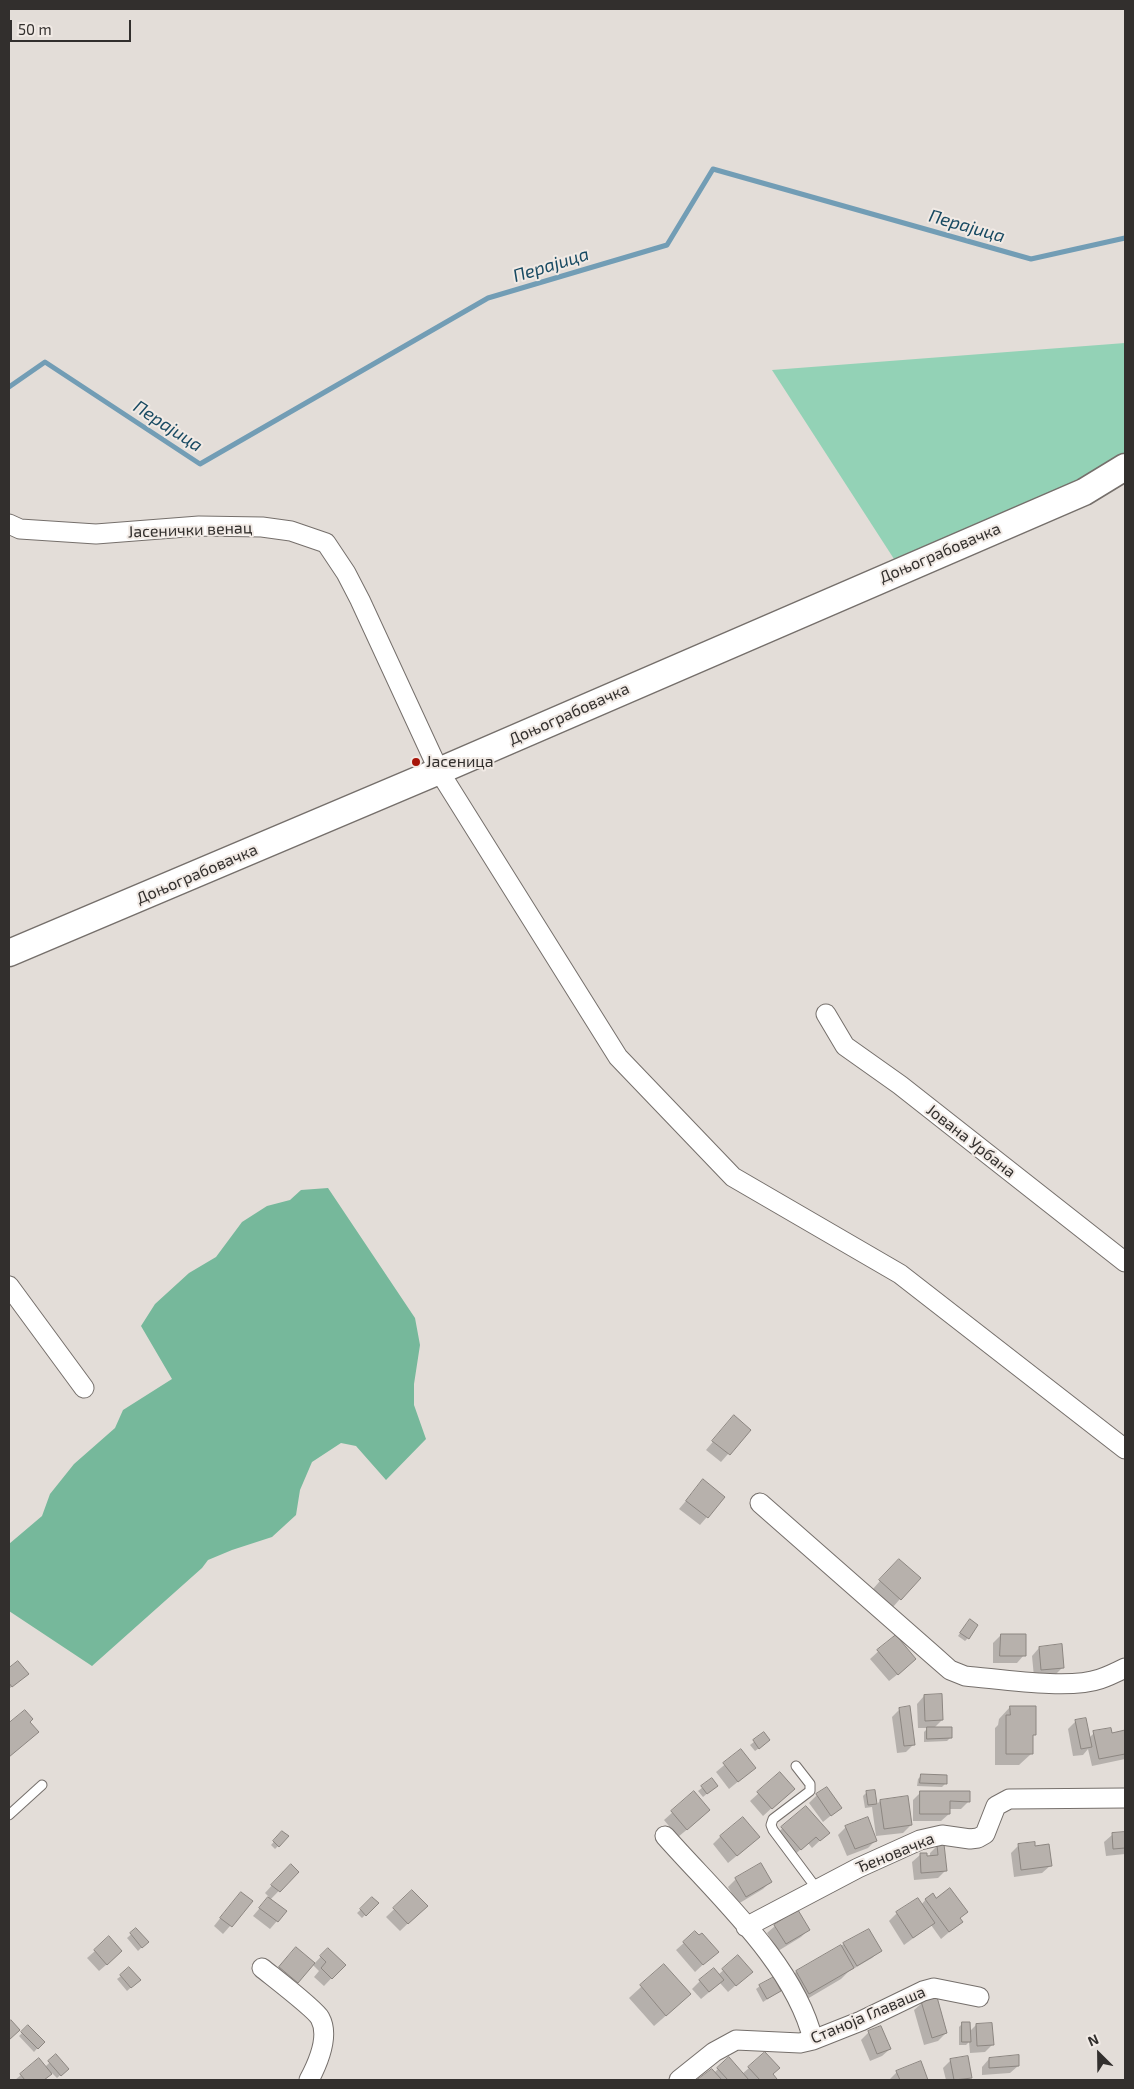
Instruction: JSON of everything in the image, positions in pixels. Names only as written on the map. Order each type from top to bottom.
[{"type":"street","name":"Доњограбовачка","points":[[9,953],[439,771],[1075,496],[1125,467]]},
{"type":"street","name":"Јасенички венац","points":[[9,524],[20,529],[96,534],[199,526],[262,528],[290,531],[326,543],[336,555],[355,591],[439,771],[618,1057],[733,1177],[900,1274],[1125,1449]]},
{"type":"street","name":"Јована Урбана","points":[[826,1014],[845,1046],[900,1085],[1125,1262]]},
{"type":"street","points":[[9,1286],[84,1388]]},
{"type":"street","points":[[760,1503],[933,1655],[957,1673],[966,1676],[1081,1683],[1100,1680],[1125,1668]]},
{"type":"street","name":"Ђеновачка","points":[[746,1926],[858,1868],[927,1838],[942,1835],[970,1839],[978,1838],[985,1834],[996,1806],[1009,1799],[1125,1798]]},
{"type":"street","points":[[665,1836],[746,1926],[790,1984],[809,2023],[813,2040]]},
{"type":"street","points":[[262,1968],[320,2017],[324,2031],[318,2062],[309,2080]]},
{"type":"street","name":"Станоја Главаша","points":[[679,2080],[714,2052],[736,2040],[800,2043],[813,2040],[861,2021],[923,1991],[934,1988],[979,1996]]},
{"type":"lane","points":[[796,1766],[810,1784],[810,1791],[773,1819],[771,1825],[817,1889]]},
{"type":"lane","points":[[9,1815],[42,1785]]},
{"type":"green space","points":[[1125,343],[1125,453],[1056,495],[894,559],[772,370]]},
{"type":"green space","points":[[328,1188],[415,1318],[420,1345],[414,1384],[414,1405],[426,1439],[386,1480],[356,1446],[341,1443],[312,1462],[300,1490],[296,1515],[272,1537],[208,1560],[202,1568],[92,1666],[9,1611],[9,1544],[42,1516],[50,1494],[74,1464],[115,1428],[123,1410],[172,1379],[141,1326],[155,1304],[189,1273],[216,1257],[242,1222],[267,1206],[290,1200],[301,1190]]},
{"type":"building","points":[[734,1415],[751,1430],[730,1455],[712,1441]]},
{"type":"building","points":[[703,1479],[725,1497],[708,1518],[686,1501]]},
{"type":"building","points":[[899,1559],[921,1578],[901,1600],[879,1580]]},
{"type":"building","points":[[970,1619],[978,1625],[969,1639],[960,1633]]},
{"type":"building","points":[[1001,1634],[1026,1634],[1026,1656],[1000,1656]]},
{"type":"building","points":[[896,1635],[916,1659],[898,1675],[877,1650]]},
{"type":"building","points":[[1062,1644],[1064,1668],[1041,1670],[1039,1647]]},
{"type":"building","points":[[18,1661],[29,1674],[12,1687],[9,1683],[9,1668]]},
{"type":"building","points":[[942,1694],[943,1720],[925,1721],[924,1695]]},
{"type":"building","points":[[910,1706],[915,1745],[904,1746],[899,1708]]},
{"type":"building","points":[[1010,1706],[1036,1706],[1036,1735],[1033,1735],[1033,1754],[1006,1754],[1006,1715],[1010,1715]]},
{"type":"building","points":[[25,1710],[33,1719],[30,1722],[39,1732],[9,1757],[9,1723]]},
{"type":"building","points":[[1086,1718],[1092,1747],[1081,1749],[1075,1720]]},
{"type":"building","points":[[927,1727],[952,1727],[952,1738],[927,1739]]},
{"type":"building","points":[[1111,1728],[1112,1733],[1125,1730],[1125,1754],[1099,1759],[1093,1731]]},
{"type":"building","points":[[764,1732],[770,1740],[759,1749],[753,1740]]},
{"type":"building","points":[[741,1749],[756,1768],[738,1782],[723,1763]]},
{"type":"building","points":[[780,1772],[795,1789],[772,1809],[757,1792]]},
{"type":"building","points":[[921,1774],[947,1775],[947,1784],[920,1783]]},
{"type":"building","points":[[712,1778],[718,1786],[707,1794],[701,1786]]},
{"type":"building","points":[[827,1787],[842,1808],[831,1816],[816,1794]]},
{"type":"building","points":[[875,1790],[877,1804],[868,1805],[866,1791]]},
{"type":"building","points":[[694,1791],[710,1810],[687,1830],[671,1811]]},
{"type":"building","points":[[920,1791],[970,1791],[970,1802],[950,1801],[950,1814],[920,1814]]},
{"type":"building","points":[[908,1796],[912,1825],[884,1829],[880,1800]]},
{"type":"building","points":[[806,1806],[830,1833],[820,1841],[816,1837],[801,1850],[781,1827]]},
{"type":"building","points":[[743,1817],[760,1837],[737,1856],[720,1836]]},
{"type":"building","points":[[868,1817],[877,1841],[855,1849],[845,1826]]},
{"type":"building","points":[[282,1831],[289,1836],[279,1847],[273,1841]]},
{"type":"building","points":[[1125,1832],[1125,1848],[1113,1849],[1112,1833]]},
{"type":"building","points":[[1035,1842],[1035,1846],[1049,1844],[1052,1866],[1021,1870],[1018,1844]]},
{"type":"building","points":[[944,1844],[947,1871],[921,1873],[920,1853],[927,1853],[927,1856],[938,1855],[937,1845]]},
{"type":"building","points":[[761,1863],[772,1882],[746,1897],[735,1878]]},
{"type":"building","points":[[291,1864],[299,1872],[280,1892],[271,1885]]},
{"type":"building","points":[[950,1888],[968,1912],[960,1918],[963,1922],[949,1932],[925,1899],[933,1893],[936,1898]]},
{"type":"building","points":[[412,1890],[428,1906],[408,1924],[393,1908]]},
{"type":"building","points":[[241,1892],[253,1901],[232,1927],[220,1918]]},
{"type":"building","points":[[268,1897],[287,1911],[278,1922],[259,1908]]},
{"type":"building","points":[[372,1897],[379,1903],[366,1916],[360,1909]]},
{"type":"building","points":[[918,1898],[935,1923],[913,1938],[896,1912]]},
{"type":"building","points":[[798,1910],[810,1930],[786,1944],[774,1925]]},
{"type":"building","points":[[136,1928],[149,1942],[142,1948],[130,1933]]},
{"type":"building","points":[[869,1929],[882,1951],[857,1966],[843,1943]]},
{"type":"building","points":[[695,1931],[699,1935],[702,1933],[719,1952],[703,1965],[683,1942]]},
{"type":"building","points":[[109,1936],[122,1951],[107,1965],[94,1950]]},
{"type":"building","points":[[841,1945],[854,1968],[809,1994],[796,1971]]},
{"type":"building","points":[[296,1947],[315,1963],[298,1983],[279,1967]]},
{"type":"building","points":[[328,1948],[346,1965],[332,1979],[321,1968],[326,1962],[320,1956]]},
{"type":"building","points":[[738,1955],[753,1972],[736,1986],[722,1969]]},
{"type":"building","points":[[664,1964],[691,1994],[666,2016],[640,1985]]},
{"type":"building","points":[[129,1967],[141,1980],[131,1988],[120,1975]]},
{"type":"building","points":[[714,1968],[724,1980],[709,1992],[699,1980]]},
{"type":"building","points":[[774,1977],[781,1991],[767,1999],[759,1985]]},
{"type":"building","points":[[937,1997],[947,2033],[932,2038],[921,2001]]},
{"type":"building","points":[[11,2020],[20,2030],[9,2040],[9,2022]]},
{"type":"building","points":[[962,2022],[970,2022],[971,2042],[962,2042]]},
{"type":"building","points":[[992,2023],[994,2045],[977,2046],[976,2024]]},
{"type":"building","points":[[28,2025],[45,2042],[38,2049],[21,2032]]},
{"type":"building","points":[[881,2026],[891,2049],[877,2054],[868,2031]]},
{"type":"building","points":[[765,2052],[780,2068],[773,2074],[776,2080],[760,2080],[748,2067]]},
{"type":"building","points":[[56,2054],[69,2069],[61,2076],[48,2061]]},
{"type":"building","points":[[1019,2055],[1019,2066],[989,2068],[989,2058]]},
{"type":"building","points":[[968,2056],[972,2078],[954,2080],[950,2059]]},
{"type":"building","points":[[729,2057],[749,2080],[728,2080],[717,2068]]},
{"type":"building","points":[[39,2058],[52,2074],[44,2080],[25,2080],[20,2074]]},
{"type":"building","points":[[921,2061],[928,2080],[900,2080],[896,2071]]},
{"type":"building","points":[[712,2069],[722,2080],[697,2080]]},
{"type":"waterway","name":"Перајица","points":[[9,387],[45,362],[200,464],[488,298],[667,245],[713,169],[1031,259],[1125,238]]},
{"type":"place","name":"Јасеница","points":[[416,762]]}]
